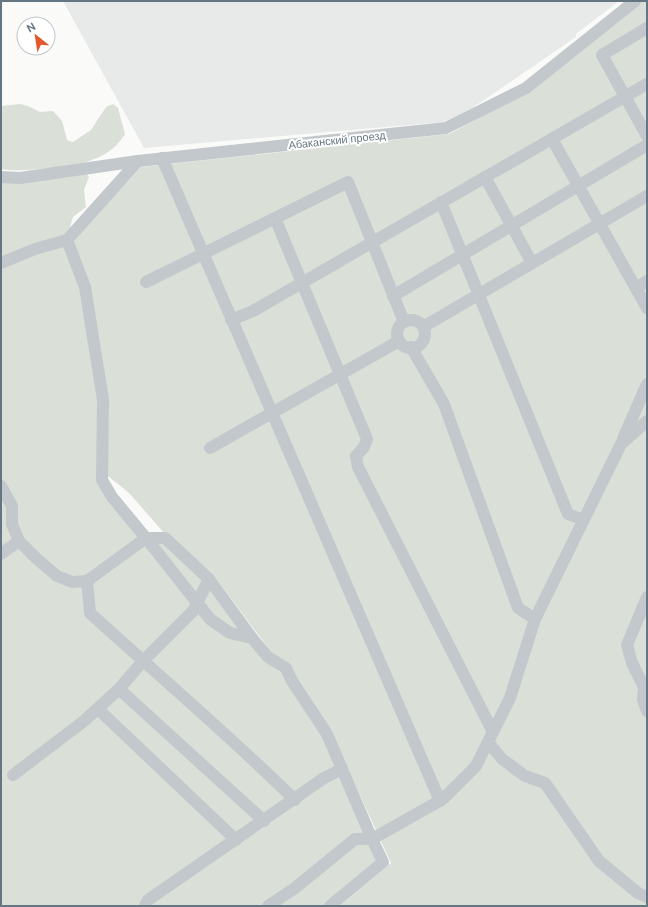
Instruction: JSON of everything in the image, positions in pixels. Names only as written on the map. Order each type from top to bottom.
[{"type":"lane","name":"Абаканский проезд","points":[[1,177],[20,178],[162,158],[446,128],[526,88],[635,1]]},
{"type":"lane","points":[[647,28],[602,55],[647,136]]},
{"type":"lane","points":[[232,320],[253,311],[647,84]]},
{"type":"lane","points":[[552,139],[647,308]]},
{"type":"lane","points":[[393,296],[647,146]]},
{"type":"lane","points":[[162,158],[440,801]]},
{"type":"lane","points":[[1,263],[35,249],[67,240],[138,161]]},
{"type":"lane","points":[[485,177],[532,263]]},
{"type":"lane","points":[[146,282],[348,182],[404,322]]},
{"type":"lane","points":[[423,327],[647,196]]},
{"type":"lane","points":[[442,202],[568,514],[584,520]]},
{"type":"lane","points":[[275,218],[368,439],[364,447],[356,456],[358,467],[502,759],[525,776],[545,783],[599,861],[638,894],[647,897]]},
{"type":"lane","points":[[67,240],[85,287],[103,400],[102,480],[112,497],[210,619],[230,633],[252,638]]},
{"type":"lane","points":[[636,288],[647,281]]},
{"type":"lane","points":[[411,348],[420,344],[425,336],[423,327],[413,320],[401,324],[397,333],[399,341],[403,345],[411,348],[444,404],[518,608],[535,619]]},
{"type":"lane","points":[[210,448],[399,341]]},
{"type":"lane","points":[[268,906],[295,888],[355,839],[372,839],[440,801],[476,766],[510,698],[535,619],[621,444],[647,384]]},
{"type":"lane","points":[[621,444],[647,421]]},
{"type":"lane","points":[[1,486],[12,506],[12,524],[19,541],[36,558],[58,576],[72,582],[87,581],[146,538],[165,538],[209,579],[252,638],[268,657],[286,668],[292,681],[327,734],[383,862],[330,906]]},
{"type":"lane","points":[[1,554],[19,541]]},
{"type":"lane","points":[[13,775],[84,721],[119,689],[143,661],[193,610],[209,579]]},
{"type":"lane","points":[[87,581],[90,613],[245,752],[295,800]]},
{"type":"lane","points":[[647,597],[627,645],[632,663],[646,685],[643,700],[647,711]]},
{"type":"lane","points":[[119,689],[264,821]]},
{"type":"lane","points":[[98,709],[236,840]]},
{"type":"lane","points":[[145,906],[148,900],[295,800],[324,778],[342,770]]},
{"type":"shaded area","points":[[63,1],[619,1],[576,34],[576,37],[459,117],[443,122],[144,148]]},
{"type":"shaded area","points":[[639,1],[647,1],[647,906],[340,906],[391,863],[331,732],[212,573],[165,534],[129,493],[108,476],[107,399],[73,241],[141,167],[449,134],[530,91]]},
{"type":"shaded area","points":[[20,104],[40,112],[53,111],[62,121],[67,140],[73,142],[91,130],[106,107],[113,104],[118,108],[125,134],[118,143],[102,156],[82,163],[61,167],[26,170],[1,169],[1,106]]},
{"type":"shaded area","points":[[86,173],[89,177],[84,190],[86,207],[73,217],[68,234],[82,288],[99,401],[98,482],[148,543],[165,543],[204,579],[282,669],[324,736],[378,858],[373,866],[324,906],[1,906],[1,174]]}]
